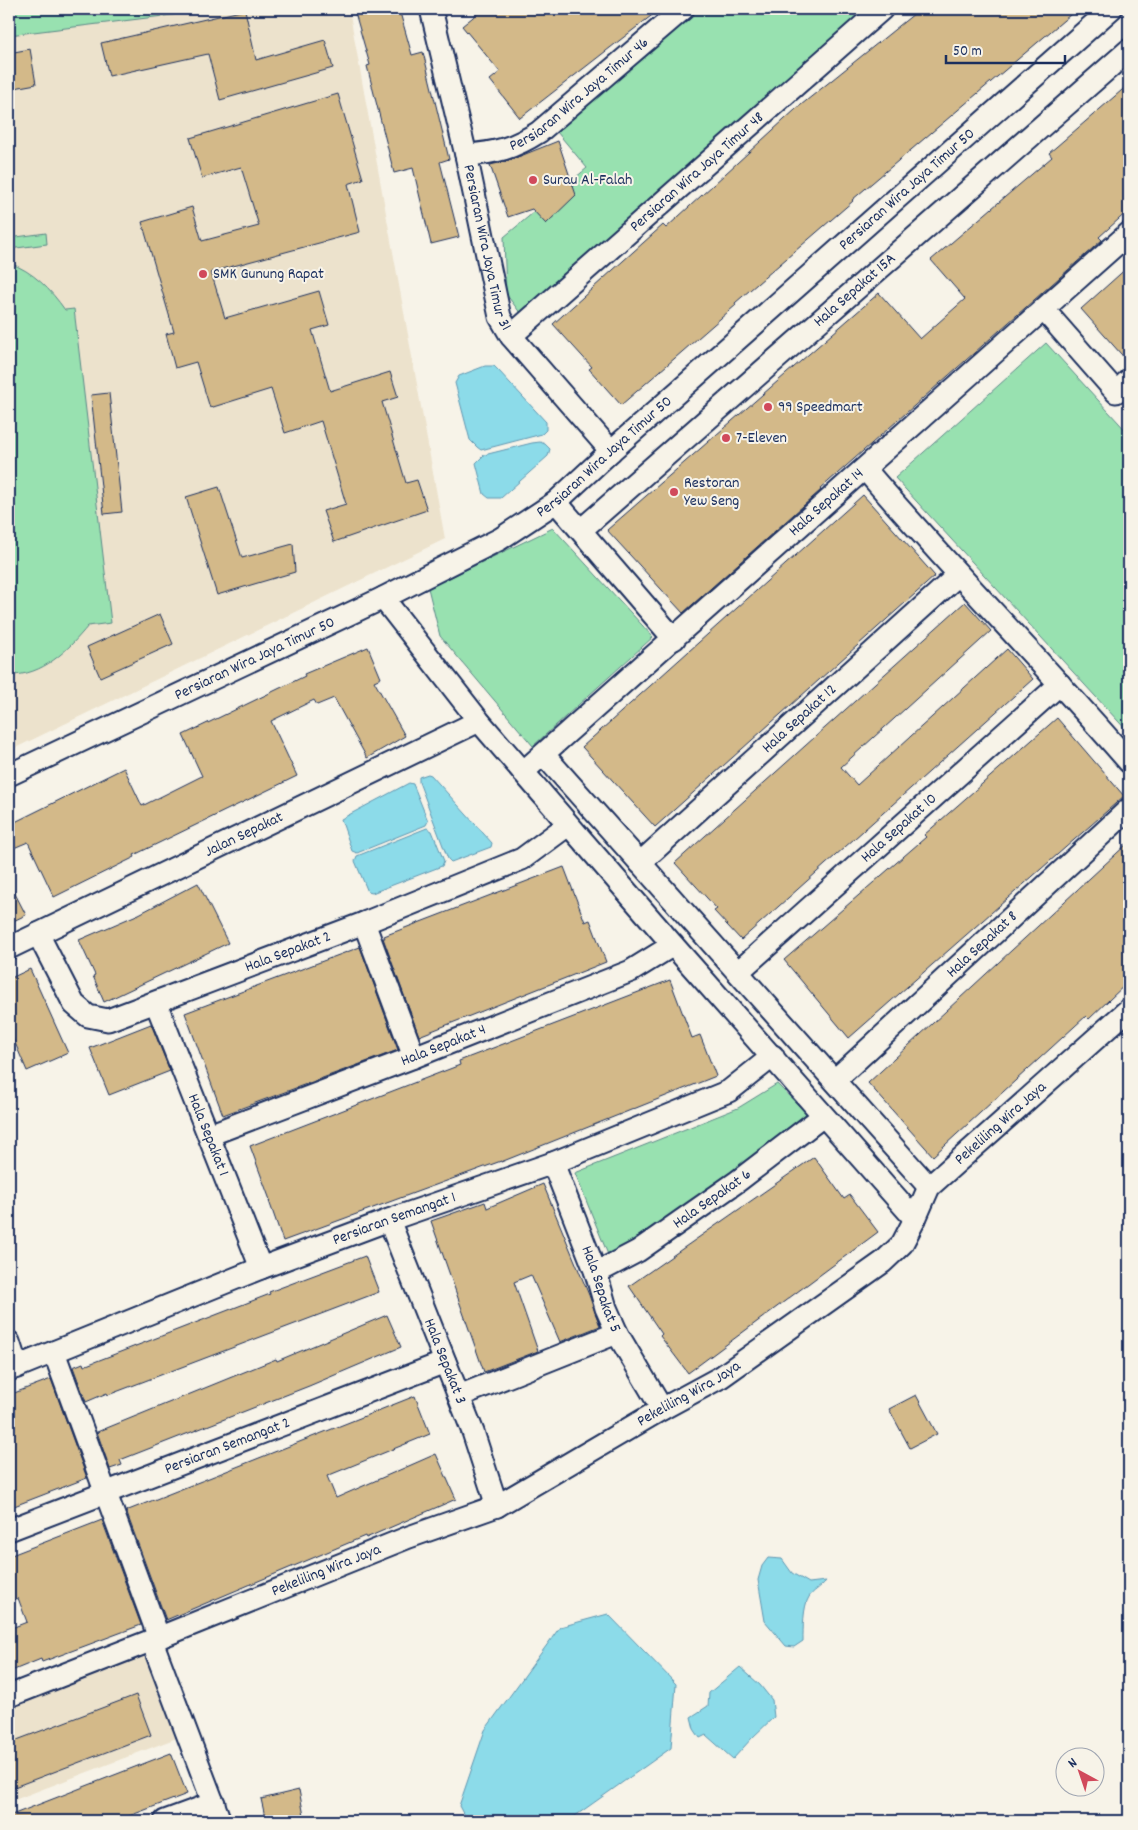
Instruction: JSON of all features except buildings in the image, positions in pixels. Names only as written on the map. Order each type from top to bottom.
[{"type":"street","name":"Persiaran Wira Jaya Timur 31","points":[[431,9],[466,155],[500,317],[511,336],[611,451]]},
{"type":"street","name":"Persiaran Wira Jaya Timur 46","points":[[466,155],[490,154],[505,150],[522,143],[539,132],[683,9]]},
{"type":"street","name":"Persiaran Wira Jaya Timur 48","points":[[511,336],[882,9]]},
{"type":"street","name":"Persiaran Wira Jaya Timur 50","points":[[9,775],[383,598],[500,539],[556,502],[611,451],[1111,9]]},
{"type":"street","name":"Hala Sepakat 15A","points":[[581,530],[1129,50]]},
{"type":"street","name":"Hala Sepakat 14","points":[[524,772],[1129,233]]},
{"type":"street","points":[[1044,310],[1116,392],[1129,380]]},
{"type":"street","points":[[864,469],[1129,762]]},
{"type":"street","points":[[556,502],[674,639]]},
{"type":"street","name":"Hala Sepakat 12","points":[[640,863],[958,574]]},
{"type":"street","points":[[383,598],[479,722],[915,1219]]},
{"type":"street","name":"Hala Sepakat 10","points":[[738,972],[1060,684]]},
{"type":"street","name":"Jalan Sepakat","points":[[9,948],[479,722]]},
{"type":"street","points":[[544,755],[929,1187]]},
{"type":"street","name":"Hala Sepakat 8","points":[[835,1080],[1129,810]]},
{"type":"street","name":"Hala Sepakat 2","points":[[38,934],[74,1004],[88,1016],[108,1020],[364,923],[522,859],[568,825]]},
{"type":"street","points":[[364,923],[414,1057]]},
{"type":"street","name":"Hala Sepakat 4","points":[[209,1135],[414,1057],[631,971],[673,945]]},
{"type":"street","name":"Hala Sepakat 1","points":[[156,1003],[261,1268]]},
{"type":"street","name":"Pekeliling Wira Jaya","points":[[9,1696],[409,1536],[497,1506],[662,1409],[721,1377],[883,1262],[902,1244],[929,1187],[1129,1008]]},
{"type":"street","name":"Persiaran Semangat 1","points":[[13,1369],[261,1268],[389,1220],[553,1163],[729,1091],[773,1056]]},
{"type":"street","name":"Hala Sepakat 6","points":[[596,1273],[638,1251],[738,1181],[823,1116]]},
{"type":"street","name":"Hala Sepakat 5","points":[[553,1163],[596,1273],[606,1308],[616,1333],[662,1409]]},
{"type":"street","name":"Hala Sepakat 3","points":[[389,1220],[473,1432],[497,1506]]},
{"type":"street","points":[[459,1396],[616,1333]]},
{"type":"street","points":[[9,1342],[13,1369]]},
{"type":"street","points":[[54,1352],[106,1494],[155,1639],[217,1812],[165,1821]]},
{"type":"street","name":"Persiaran Semangat 2","points":[[9,1530],[445,1362]]},
{"type":"shaded area","name":"SMK Gunung Rapat","points":[[9,9],[349,9],[445,539],[9,751]]},
{"type":"shaded area","points":[[151,1653],[182,1736],[9,1802],[9,1707]]},
{"type":"green space","points":[[9,9],[212,9],[212,10],[9,35]]},
{"type":"green space","points":[[694,9],[866,9],[521,314],[506,294],[504,237],[587,168],[552,126]]},
{"type":"green space","points":[[46,233],[47,244],[9,249],[9,238]]},
{"type":"green space","points":[[9,263],[34,276],[54,295],[65,310],[74,309],[111,623],[88,626],[72,644],[44,666],[33,671],[9,675]]},
{"type":"green space","points":[[1046,343],[1129,434],[1129,733],[895,478]]},
{"type":"green space","points":[[553,528],[653,637],[533,746],[440,636],[428,588]]},
{"type":"green space","points":[[777,1084],[810,1117],[611,1262],[575,1173],[738,1108]]},
{"type":"water","points":[[485,366],[494,366],[546,422],[546,430],[542,434],[481,450],[470,440],[455,383],[459,376]]},
{"type":"water","points":[[540,442],[550,449],[548,456],[501,498],[489,498],[484,494],[476,463],[484,455]]},
{"type":"water","points":[[431,775],[492,843],[491,847],[451,862],[448,859],[419,782],[419,777]]},
{"type":"water","points":[[409,783],[413,784],[428,821],[426,825],[357,853],[352,851],[341,819]]},
{"type":"water","points":[[427,828],[432,831],[444,861],[442,866],[372,893],[368,892],[355,861],[357,856]]},
{"type":"water","points":[[768,1558],[782,1559],[792,1573],[809,1583],[826,1581],[810,1595],[807,1601],[803,1641],[794,1647],[786,1646],[765,1621],[758,1580],[762,1566]]},
{"type":"water","points":[[608,1614],[676,1684],[671,1748],[568,1821],[467,1821],[459,1806],[485,1730],[560,1627]]},
{"type":"water","points":[[740,1667],[760,1685],[772,1700],[774,1717],[733,1759],[706,1735],[700,1738],[694,1729],[691,1717],[708,1706],[709,1693]]},
{"type":"place","name":"Surau Al-Falah","points":[[533,180]]},
{"type":"place","name":"SMK Gunung Rapat","points":[[203,274]]},
{"type":"place","name":"99 Speedmart","points":[[768,407]]},
{"type":"place","name":"7-Eleven","points":[[726,438]]},
{"type":"place","name":"Restoran Yew Seng","points":[[674,492]]}]
